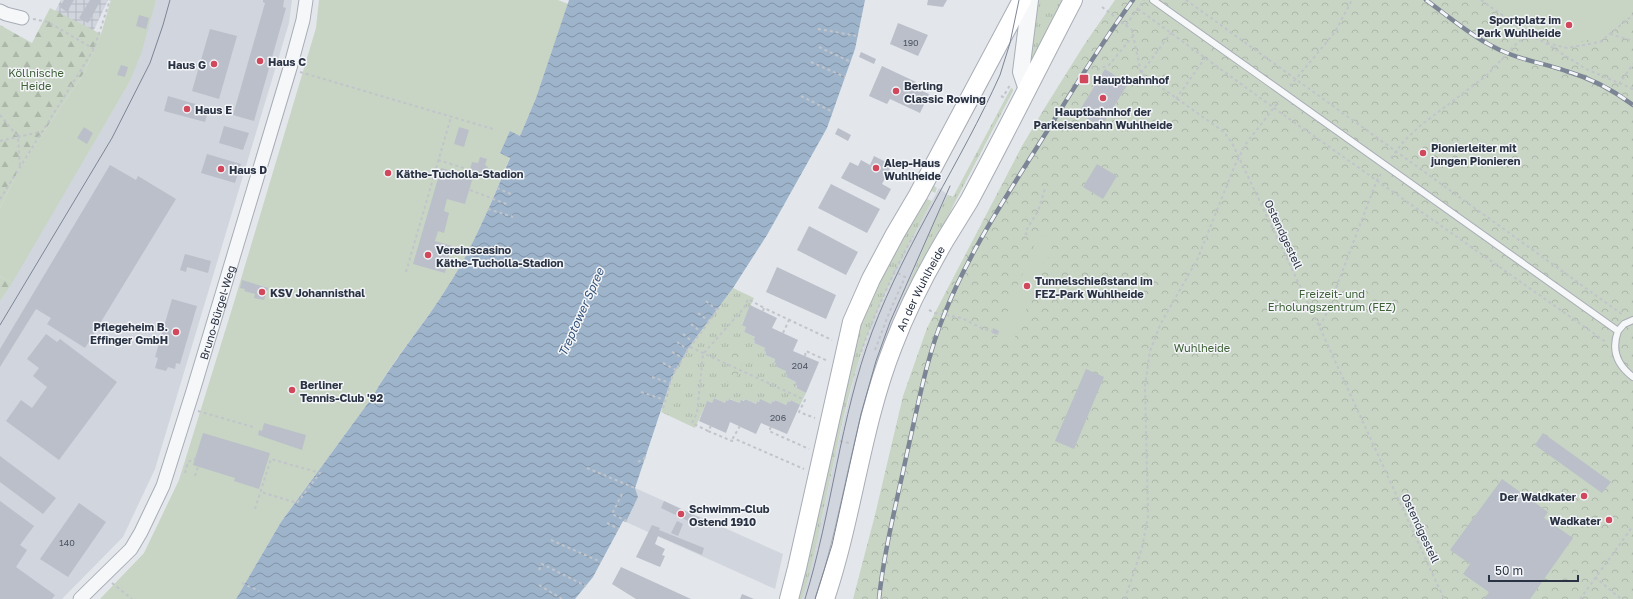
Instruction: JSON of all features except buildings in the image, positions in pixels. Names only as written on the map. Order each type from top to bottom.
[{"type":"main road","points":[[789,599],[852,322],[871,279],[918,195],[1022,0]]},
{"type":"main road","name":"An der Wuhlheide","points":[[825,599],[844,532],[870,416],[893,346],[915,295],[944,240],[968,203],[1019,86],[1073,0]]},
{"type":"street","name":"Bruno-Bürgel-Weg","points":[[80,599],[131,549],[141,532],[165,480],[290,68],[303,20],[306,0]]},
{"type":"street","points":[[1019,86],[1030,0]]},
{"type":"street","points":[[0,11],[22,18]]},
{"type":"lane","points":[[1153,0],[1618,331]]},
{"type":"lane","points":[[1632,320],[1624,324],[1618,331],[1614,348],[1621,366],[1633,377]]},
{"type":"path","points":[[0,199],[94,49],[110,0]]},
{"type":"path","points":[[1126,25],[1144,0]]},
{"type":"path","points":[[1186,0],[1294,79],[1632,320]]},
{"type":"path","points":[[1284,93],[1294,79],[1335,32],[1352,0]]},
{"type":"path","points":[[1481,0],[1533,37],[1544,42],[1586,69],[1633,89]]},
{"type":"path","points":[[1102,7],[1132,30],[1141,73]]},
{"type":"path","points":[[1138,9],[1274,108],[1614,348]]},
{"type":"path","points":[[1544,42],[1567,48],[1600,42],[1633,14]]},
{"type":"path","points":[[22,18],[48,22],[94,49]]},
{"type":"path","points":[[818,29],[858,36]]},
{"type":"path","points":[[1141,73],[1170,33]]},
{"type":"path","points":[[1610,34],[1633,41]]},
{"type":"path","points":[[1098,70],[1109,65],[1134,36]]},
{"type":"path","points":[[1319,326],[1324,317],[1377,180],[1397,151],[1413,132],[1430,117],[1486,76],[1518,42],[1523,39],[1533,37]]},
{"type":"path","points":[[818,47],[851,62]]},
{"type":"path","points":[[1176,99],[1205,58]]},
{"type":"path","points":[[811,62],[846,77]]},
{"type":"path","points":[[1619,84],[1633,64]]},
{"type":"path","points":[[290,68],[493,130]]},
{"type":"path","name":"Ostendgestell","points":[[1141,73],[1224,132],[1232,143],[1319,326],[1444,599]]},
{"type":"path","points":[[1001,96],[1003,97],[1019,86]]},
{"type":"path","points":[[802,96],[833,112]]},
{"type":"path","points":[[1125,599],[1142,548],[1148,516],[1145,386],[1150,351],[1161,323],[1198,260],[1245,145],[1274,108]]},
{"type":"path","points":[[0,115],[18,137],[20,168]]},
{"type":"path","points":[[406,272],[451,117]]},
{"type":"path","points":[[0,141],[44,131]]},
{"type":"path","points":[[438,160],[467,169]]},
{"type":"path","points":[[497,188],[513,195]]},
{"type":"path","points":[[1026,236],[1025,232],[1038,211],[1045,189]]},
{"type":"path","points":[[470,190],[509,204]]},
{"type":"path","points":[[488,209],[513,217]]},
{"type":"path","points":[[861,353],[872,322],[894,271],[916,229]]},
{"type":"path","points":[[873,354],[889,312],[905,277],[894,271]]},
{"type":"path","points":[[740,426],[732,441],[692,423],[697,413],[704,354],[744,308],[748,299],[763,310],[832,340]]},
{"type":"path","points":[[662,408],[676,370],[693,342],[718,309],[706,301]]},
{"type":"path","points":[[929,310],[935,313],[962,318],[981,328],[998,333]]},
{"type":"path","points":[[698,313],[709,320]]},
{"type":"path","points":[[783,333],[789,320]]},
{"type":"path","points":[[691,324],[701,332]]},
{"type":"path","points":[[683,334],[693,342]]},
{"type":"path","points":[[677,342],[688,350]]},
{"type":"path","points":[[690,347],[805,400],[800,412],[815,418]]},
{"type":"path","points":[[805,356],[806,351],[828,361]]},
{"type":"path","points":[[672,352],[683,358]]},
{"type":"path","points":[[663,362],[676,370]]},
{"type":"path","points":[[652,377],[670,383]]},
{"type":"path","points":[[642,392],[665,400]]},
{"type":"path","points":[[188,408],[253,427]]},
{"type":"path","points":[[708,431],[711,426]]},
{"type":"path","points":[[771,427],[769,431],[809,449]]},
{"type":"path","points":[[733,438],[804,469]]},
{"type":"path","points":[[839,440],[851,443]]},
{"type":"path","points":[[638,462],[646,457]]},
{"type":"path","points":[[185,473],[188,462],[196,458]]},
{"type":"path","points":[[255,509],[271,459],[320,473],[297,503],[261,492]]},
{"type":"path","points":[[195,476],[198,467]]},
{"type":"path","points":[[587,468],[635,488]]},
{"type":"path","points":[[622,494],[612,514],[627,521]]},
{"type":"path","points":[[608,523],[620,528]]},
{"type":"path","points":[[1580,599],[1633,526]]},
{"type":"path","points":[[551,540],[601,562]]},
{"type":"path","points":[[539,570],[542,564],[586,586]]},
{"type":"path","points":[[105,575],[132,599]]},
{"type":"path","points":[[1595,577],[1621,599]]},
{"type":"path","points":[[242,583],[259,591]]},
{"type":"path","points":[[539,585],[562,599]]},
{"type":"shaded area","points":[[61,0],[108,0],[93,32],[55,11]]},
{"type":"shaded area","points":[[156,0],[292,0],[289,23],[155,469],[123,537],[62,599],[0,599],[0,301],[129,83]]},
{"type":"shaded area","points":[[939,188],[948,195],[894,317],[878,359],[882,360],[833,545],[817,599],[802,599],[814,556],[838,443],[856,370],[873,322],[898,266]]},
{"type":"shaded area","points":[[635,488],[783,554],[775,589],[626,522],[638,497]]},
{"type":"green space","points":[[111,0],[156,0],[141,54],[129,83],[12,283],[0,276],[0,208],[20,167],[84,73],[101,34]]},
{"type":"green space","name":"Käthe-Tucholla-Stadion","points":[[319,0],[558,0],[568,4],[536,98],[520,136],[510,132],[500,153],[510,157],[482,223],[466,255],[439,300],[389,370],[371,399],[281,522],[236,599],[100,599],[144,553],[179,480],[316,28]]},
{"type":"green space","points":[[1037,0],[1065,0],[1030,63],[1029,62]]},
{"type":"green space","name":"Freizeit- und Erholungszentrum (FEZ)","points":[[1115,0],[1633,0],[1633,599],[853,599],[875,515],[903,396],[927,328],[1022,146],[1084,45]]},
{"type":"green space","name":"Sportplatz im Park Wuhlheide","points":[[1487,0],[1633,0],[1633,9],[1613,27],[1602,34],[1578,42],[1566,43],[1553,41],[1538,36]]},
{"type":"green space","name":"Köllnische Heide","points":[[50,8],[101,34],[84,73],[20,167],[0,208],[0,25],[32,43]]},
{"type":"green space","points":[[987,82],[989,83],[934,186],[937,188],[935,193],[928,189]]},
{"type":"green space","points":[[1011,88],[1013,91],[954,204],[882,360],[878,359],[939,212],[948,195],[953,197]]},
{"type":"green space","points":[[924,198],[932,201],[880,305],[856,370],[842,425],[811,568],[802,599],[797,599],[853,338],[866,303]]},
{"type":"green space","name":"Tunnelschießstand im FEZ-Park Wuhlheide","points":[[1039,234],[1055,240],[1011,346],[996,340],[1036,241],[1030,239],[1031,236],[1037,239]]},
{"type":"green space","points":[[0,276],[12,283],[0,301]]},
{"type":"green space","points":[[733,288],[754,298],[742,324],[746,327],[744,332],[755,337],[753,340],[755,341],[754,343],[765,348],[765,355],[775,359],[774,362],[786,371],[786,377],[796,382],[796,388],[806,393],[800,405],[791,400],[790,402],[788,401],[786,405],[775,400],[774,402],[772,401],[771,404],[757,401],[756,404],[745,399],[740,403],[730,399],[728,401],[726,400],[725,403],[714,398],[712,403],[707,402],[695,428],[661,412],[672,377],[689,347]]},
{"type":"green space","points":[[733,353],[747,353],[732,388],[723,376]]},
{"type":"water","name":"Treptower Spree","points":[[569,0],[865,0],[855,49],[827,128],[767,235],[733,288],[689,347],[672,377],[635,488],[638,497],[626,522],[623,521],[593,577],[575,599],[236,599],[281,522],[371,399],[389,370],[439,300],[466,255],[482,223],[510,158],[500,153],[510,131],[520,136],[536,98]]},
{"type":"tram line","points":[[0,325],[112,138],[150,63],[170,0]]},
{"type":"tram line","points":[[805,599],[822,533],[852,398],[872,332],[901,266],[985,107],[1000,75],[1010,43],[1019,0]]},
{"type":"tram line","points":[[815,599],[832,545],[861,414],[876,361],[890,322],[950,186]]},
{"type":"railway","points":[[879,599],[891,526],[923,383],[932,349],[944,315],[964,270],[1000,207],[1108,35],[1133,0]]},
{"type":"railway","points":[[1426,0],[1465,29],[1496,48],[1521,58],[1584,77],[1609,89],[1633,105]]},
{"type":"place","name":"Sportplatz im Park Wuhlheide","points":[[1569,25]]},
{"type":"place","name":"Haus C","points":[[260,61]]},
{"type":"place","name":"Haus G","points":[[214,64]]},
{"type":"place","name":"Hauptbahnhof","points":[[1084,79]]},
{"type":"place","name":"Berling Classic Rowing","points":[[896,91]]},
{"type":"place","name":"Hauptbahnhof der Parkeisenbahn Wuhlheide","points":[[1103,98]]},
{"type":"place","name":"Haus E","points":[[187,109]]},
{"type":"place","name":"Pionierleiter mit jungen Pionieren","points":[[1423,153]]},
{"type":"place","name":"Alep-Haus Wuhlheide","points":[[876,168]]},
{"type":"place","name":"Haus D","points":[[221,169]]},
{"type":"place","name":"Käthe-Tucholla-Stadion","points":[[388,173]]},
{"type":"place","name":"Vereinscasino Käthe-Tucholla-Stadion","points":[[428,255]]},
{"type":"place","name":"Tunnelschießstand im FEZ-Park Wuhlheide","points":[[1027,286]]},
{"type":"place","name":"KSV Johannisthal","points":[[262,292]]},
{"type":"place","name":"Pflegeheim B. Effinger GmbH","points":[[176,332]]},
{"type":"place","name":"Berliner Tennis-Club '92","points":[[292,390]]},
{"type":"place","name":"Der Waldkater","points":[[1584,496]]},
{"type":"place","name":"Schwimm-Club Ostend 1910","points":[[681,514]]},
{"type":"place","name":"Wadkater","points":[[1609,520]]},
{"type":"park label","name":"Wuhlheide","points":[[1202,347]]}]
